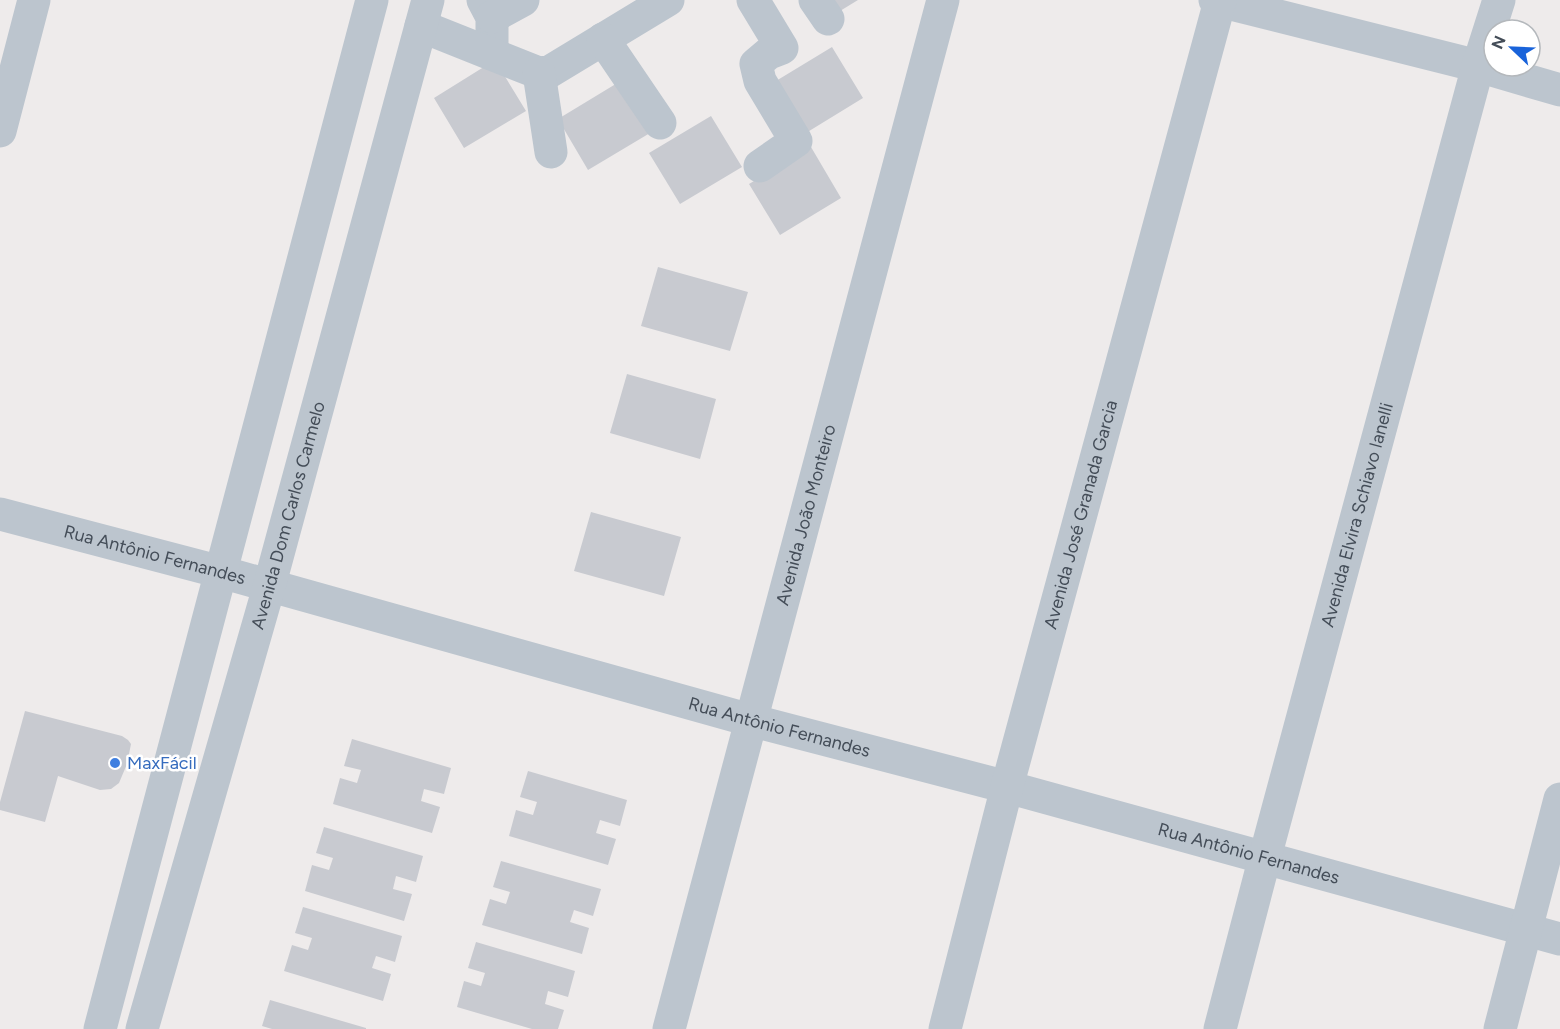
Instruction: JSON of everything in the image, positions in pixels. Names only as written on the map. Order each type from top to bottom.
[{"type":"street","points":[[0,131],[34,0]]},
{"type":"street","points":[[100,1029],[372,0]]},
{"type":"street","points":[[492,54],[487,8],[523,0]]},
{"type":"street","points":[[424,13],[492,54],[539,73],[549,72],[668,0]]},
{"type":"street","points":[[753,0],[782,48],[769,53],[756,64],[760,81],[796,141],[760,166]]},
{"type":"street","name":"Avenida João Monteiro","points":[[669,1029],[943,0]]},
{"type":"street","name":"Avenida Elvira Schiavo Ianelli","points":[[1220,1029],[1264,857],[1478,66],[1499,0]]},
{"type":"street","points":[[1217,1],[1478,66],[1560,90]]},
{"type":"street","name":"Avenida José Granada Garcia","points":[[945,1029],[1007,787],[1217,1]]},
{"type":"street","name":"Avenida Dom Carlos Carmelo","points":[[142,1029],[270,586],[424,13]]},
{"type":"street","points":[[603,39],[660,123]]},
{"type":"street","points":[[539,73],[551,152]]},
{"type":"street","points":[[314,221],[364,233]]},
{"type":"street","name":"Rua Antônio Fernandes","points":[[0,514],[221,572],[750,720],[1007,787],[1560,939]]},
{"type":"street","points":[[1500,1029],[1560,800]]},
{"type":"building","points":[[833,0],[858,0],[840,11]]},
{"type":"building","points":[[832,47],[863,98],[801,136],[771,84]]},
{"type":"building","points":[[495,60],[526,111],[464,148],[434,98]]},
{"type":"building","points":[[619,82],[650,133],[588,170],[558,119]]},
{"type":"building","points":[[711,116],[742,167],[680,204],[649,153]]},
{"type":"building","points":[[811,147],[841,198],[780,235],[749,184]]},
{"type":"building","points":[[658,267],[748,292],[730,351],[641,326]]},
{"type":"building","points":[[627,374],[716,399],[700,459],[610,433]]},
{"type":"building","points":[[591,512],[681,537],[664,596],[574,571]]},
{"type":"building","points":[[25,711],[122,736],[128,740],[131,744],[127,764],[119,783],[111,789],[100,790],[58,776],[45,822],[0,810],[0,802]]},
{"type":"building","points":[[352,739],[451,768],[444,794],[424,789],[421,801],[440,807],[432,833],[333,804],[340,778],[357,783],[361,770],[344,766]]},
{"type":"building","points":[[528,771],[627,800],[620,826],[600,820],[596,833],[616,839],[608,865],[509,836],[516,810],[533,815],[537,802],[520,797]]},
{"type":"building","points":[[324,827],[423,856],[416,882],[396,876],[393,889],[412,894],[404,921],[305,891],[312,865],[329,870],[333,858],[316,853]]},
{"type":"building","points":[[501,861],[601,889],[593,916],[574,910],[570,922],[589,928],[582,954],[482,925],[490,899],[506,904],[510,892],[493,887]]},
{"type":"building","points":[[303,907],[402,936],[395,962],[376,956],[372,968],[391,974],[383,1001],[284,971],[292,945],[308,950],[312,938],[295,933]]},
{"type":"building","points":[[476,942],[575,971],[568,997],[548,991],[545,1004],[564,1010],[558,1029],[532,1029],[457,1007],[464,981],[481,986],[485,973],[468,968]]},
{"type":"building","points":[[270,1000],[366,1029],[272,1029],[262,1026]]},
{"type":"place","name":"MaxFácil","points":[[115,763]]}]
